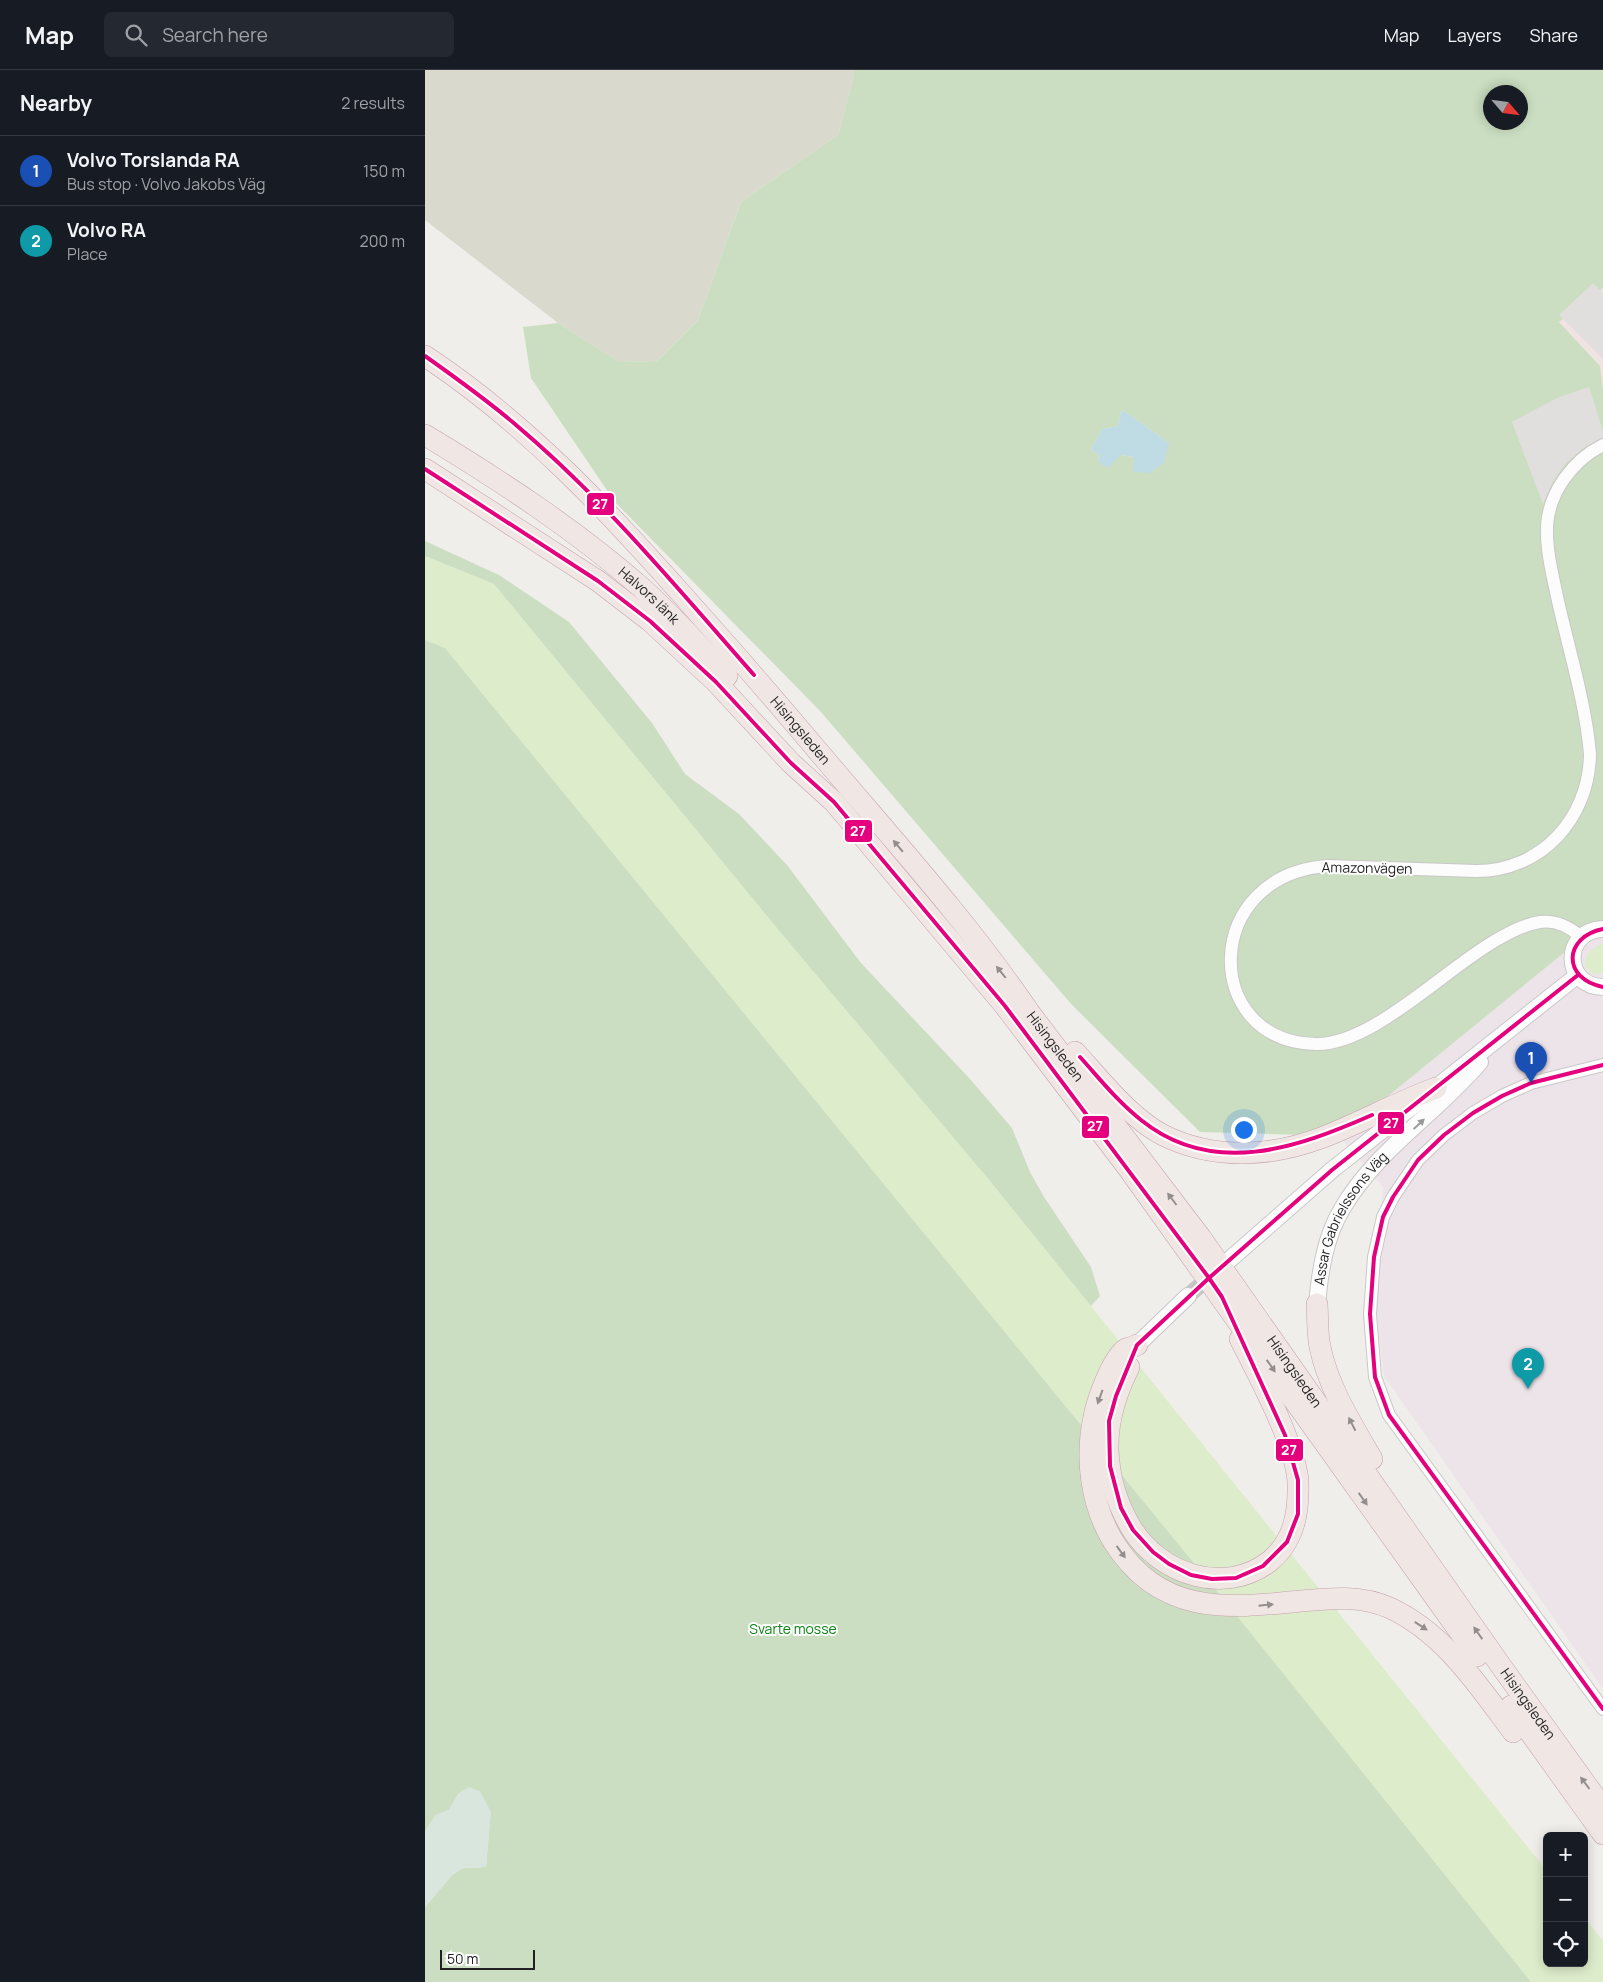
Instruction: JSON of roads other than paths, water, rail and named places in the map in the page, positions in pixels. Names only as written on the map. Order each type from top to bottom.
[{"type":"highway","name":"Hisingsleden","points":[[425,356],[481,395],[592,496],[644,550],[763,685],[920,872],[1009,982],[1029,1012],[1201,1238],[1603,1808]]},
{"type":"highway","name":"Halvors länk","points":[[425,421],[532,491],[621,555],[726,657],[763,685]]},
{"type":"highway","name":"Halvors länk","points":[[425,435],[515,492],[582,539],[643,589],[707,653],[819,780],[834,802]]},
{"type":"highway","name":"Hisingsleden","points":[[425,469],[598,581],[650,621],[716,682],[791,763],[834,802],[1005,1006],[1134,1176],[1222,1297],[1576,1799],[1603,1834]]},
{"type":"highway","points":[[1029,1012],[1043,1016],[1115,1095],[1142,1119],[1163,1134],[1203,1150],[1238,1153],[1286,1149],[1323,1137],[1436,1088]]},
{"type":"highway","points":[[1137,1346],[1116,1396],[1109,1421],[1110,1466],[1121,1508],[1141,1541],[1161,1559],[1183,1572],[1202,1577],[1227,1579],[1254,1571],[1283,1548],[1292,1531],[1298,1514],[1298,1480],[1285,1435],[1222,1297]]},
{"type":"highway","points":[[1317,1304],[1320,1346],[1337,1394],[1382,1477],[1420,1534],[1425,1558]]},
{"type":"highway","points":[[1137,1346],[1125,1350],[1103,1388],[1094,1416],[1090,1452],[1091,1481],[1105,1526],[1125,1557],[1136,1570],[1167,1592],[1203,1604],[1240,1607],[1346,1597],[1368,1601],[1406,1616],[1427,1629],[1444,1645],[1493,1704],[1559,1793],[1576,1799]]},
{"type":"street","name":"Amazonvägen","points":[[1581,937],[1564,926],[1549,922],[1538,922],[1511,932],[1478,950],[1375,1026],[1352,1037],[1329,1043],[1307,1044],[1291,1040],[1261,1024],[1242,1001],[1231,969],[1231,941],[1242,914],[1259,893],[1289,875],[1306,869],[1328,866],[1477,871],[1499,869],[1521,862],[1541,852],[1571,821],[1587,783],[1590,749],[1550,564],[1547,525],[1553,498],[1565,477],[1585,457],[1603,445]]},
{"type":"street","points":[[1603,929],[1590,931],[1581,937],[1572,956],[1578,975],[1589,984],[1603,987]]},
{"type":"street","name":"Assar Gabrielssons Väg","points":[[1228,1262],[1319,1182],[1578,975]]},
{"type":"street","name":"Assar Gabrielssons Väg","points":[[1317,1304],[1324,1257],[1341,1209],[1373,1166],[1466,1078],[1502,1035]]},
{"type":"street","points":[[1603,1065],[1531,1084],[1501,1096],[1473,1113],[1444,1135],[1418,1160],[1393,1197],[1383,1217],[1374,1257],[1370,1314],[1375,1377],[1389,1415],[1603,1709]]},
{"type":"street","points":[[1137,1346],[1188,1296]]},
{"type":"water","points":[[1121,411],[1126,412],[1169,443],[1164,463],[1150,473],[1133,472],[1134,457],[1121,455],[1108,468],[1098,462],[1099,455],[1091,450],[1102,429],[1118,426]]},
{"type":"tunnel","points":[[1188,1296],[1216,1271]]},
{"type":"place","name":"Volvo Torslanda RA","points":[[1531,1083]]},
{"type":"place","name":"Volvo RA","points":[[1528,1389]]},
{"type":"park label","name":"Svarte mosse","points":[[793,1629]]}]
